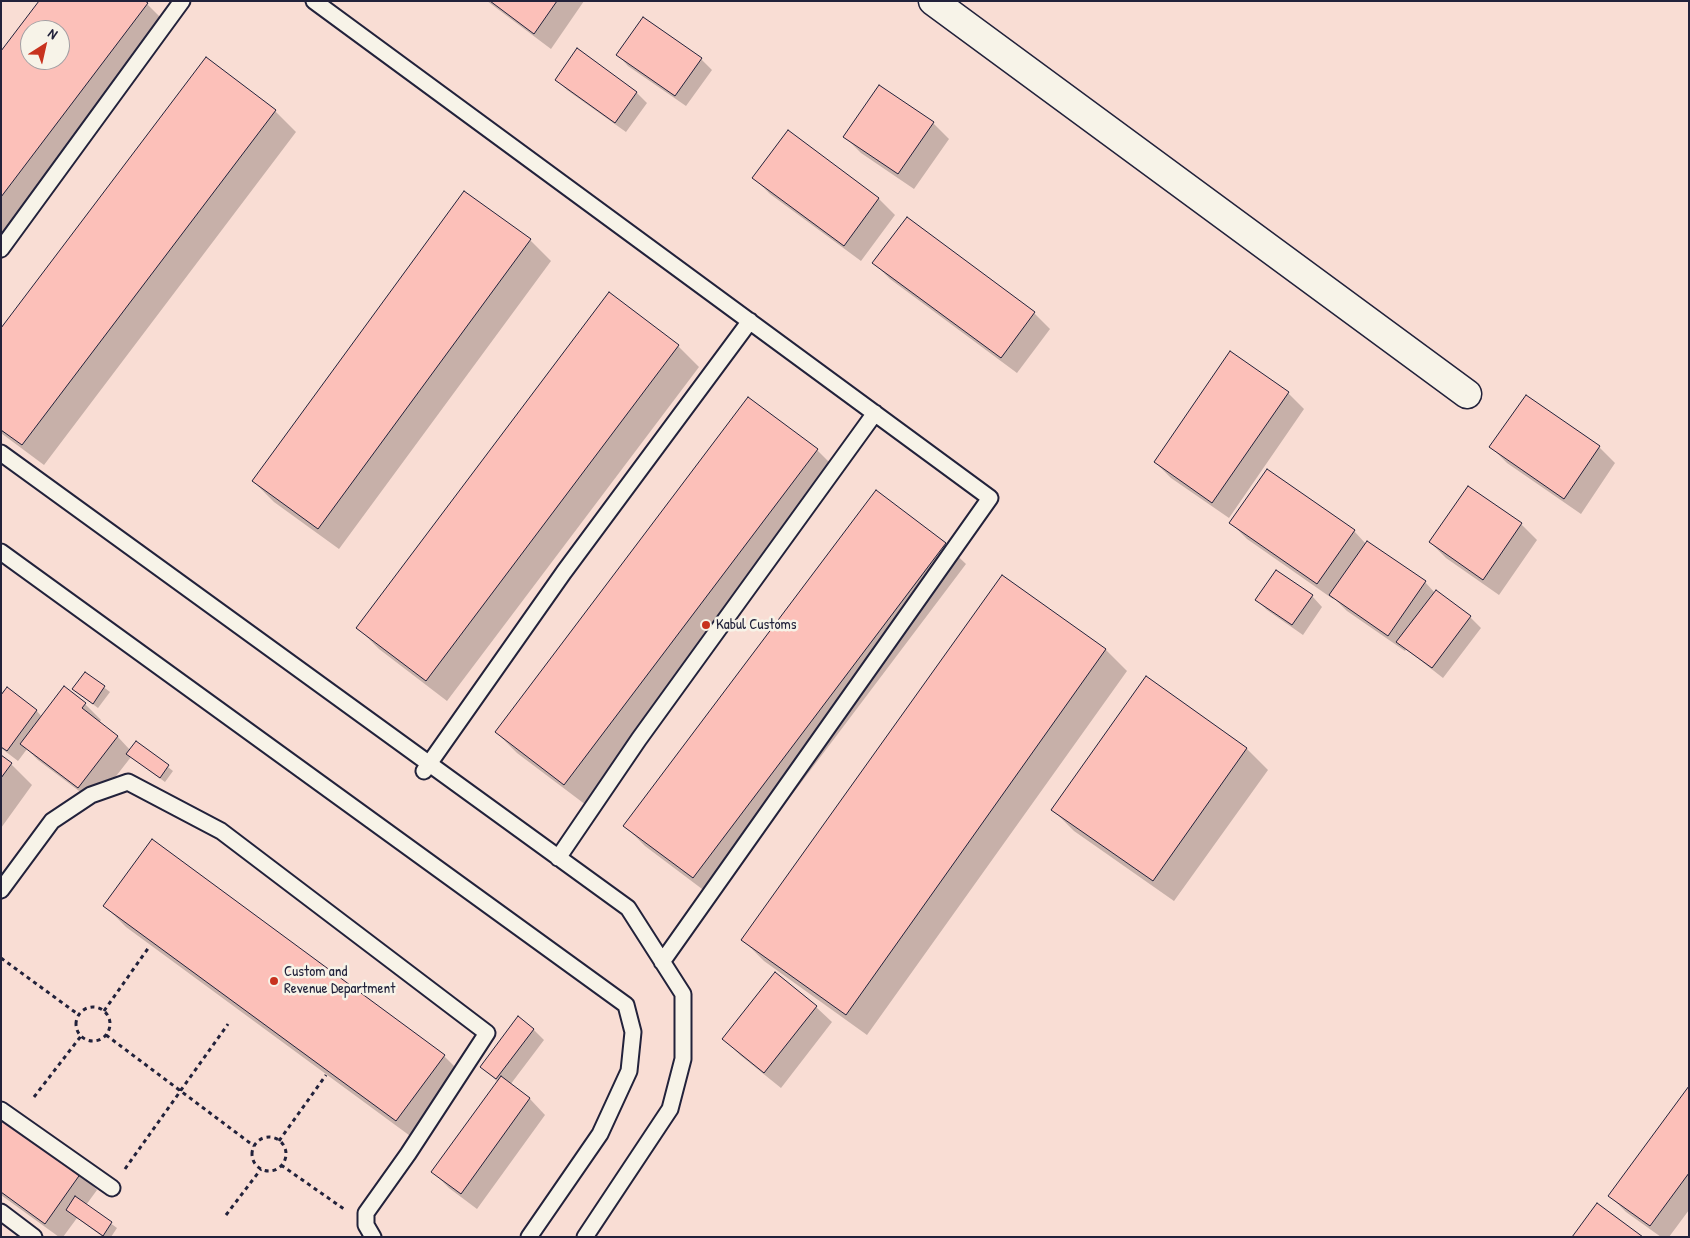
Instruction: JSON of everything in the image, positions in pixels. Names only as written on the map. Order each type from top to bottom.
[{"type":"street","points":[[933,1],[1467,394]]},
{"type":"lane","points":[[1,249],[182,1]]},
{"type":"lane","points":[[314,1],[990,498],[662,962]]},
{"type":"lane","points":[[427,768],[564,572],[750,321]]},
{"type":"lane","points":[[558,858],[639,739],[875,413]]},
{"type":"lane","points":[[1,452],[427,768],[628,908],[683,994],[683,1059],[670,1109],[585,1237]]},
{"type":"lane","points":[[1,552],[626,1004],[633,1032],[629,1071],[600,1134],[529,1237]]},
{"type":"lane","points":[[1,890],[52,821],[91,795],[128,782],[221,831],[487,1033],[408,1154],[366,1213],[370,1231]]},
{"type":"lane","points":[[1,1110],[112,1188]]},
{"type":"lane","points":[[1,1212],[34,1237]]},
{"type":"path","points":[[104,1011],[150,947]]},
{"type":"path","points":[[1,958],[79,1015]]},
{"type":"path","points":[[93,1007],[104,1011],[110,1026],[106,1035],[101,1039],[90,1041],[81,1036],[76,1026],[82,1011],[93,1007]]},
{"type":"path","points":[[112,1188],[228,1024]]},
{"type":"path","points":[[106,1035],[254,1146]]},
{"type":"path","points":[[34,1097],[81,1036]]},
{"type":"path","points":[[279,1141],[326,1075]]},
{"type":"path","points":[[269,1137],[279,1141],[285,1150],[285,1156],[281,1165],[272,1170],[261,1169],[252,1156],[254,1146],[258,1141],[269,1137]]},
{"type":"path","points":[[281,1165],[370,1231]]},
{"type":"path","points":[[226,1215],[261,1169]]},
{"type":"shaded area","points":[[1,1],[1689,1],[1689,1237],[1,1237]]},
{"type":"building","points":[[39,1],[145,1],[148,3],[1,197],[1,51],[20,26],[20,70],[70,70],[70,20],[25,20]]},
{"type":"building","points":[[490,1],[557,1],[534,34]]},
{"type":"building","points":[[643,17],[702,58],[675,96],[616,55]]},
{"type":"building","points":[[577,48],[637,92],[615,123],[555,80]]},
{"type":"building","points":[[206,57],[276,110],[22,445],[1,430],[1,328]]},
{"type":"building","points":[[879,85],[934,122],[898,174],[843,137]]},
{"type":"building","points":[[788,130],[879,198],[844,246],[752,178]]},
{"type":"building","points":[[464,191],[531,239],[318,529],[252,481]]},
{"type":"building","points":[[907,217],[1035,312],[1001,358],[872,263]]},
{"type":"building","points":[[609,292],[679,345],[426,681],[356,628]]},
{"type":"building","points":[[1230,351],[1289,392],[1212,503],[1154,462]]},
{"type":"building","points":[[1526,395],[1600,446],[1564,499],[1489,447]]},
{"type":"building","points":[[748,397],[818,449],[564,785],[495,732]]},
{"type":"building","points":[[1267,469],[1355,530],[1317,584],[1229,523]]},
{"type":"building","points":[[1468,486],[1522,523],[1483,580],[1429,542]]},
{"type":"building","points":[[876,490],[946,543],[693,878],[623,826]]},
{"type":"building","points":[[1367,541],[1426,581],[1388,636],[1329,595]]},
{"type":"building","points":[[1276,570],[1313,595],[1292,625],[1255,600]]},
{"type":"building","points":[[1002,575],[1106,649],[846,1015],[741,940]]},
{"type":"building","points":[[1436,590],[1471,616],[1432,668],[1396,642]]},
{"type":"building","points":[[85,672],[105,686],[93,704],[72,689]]},
{"type":"building","points":[[1146,676],[1247,748],[1153,881],[1051,810]]},
{"type":"building","points":[[64,686],[86,703],[82,708],[118,736],[78,788],[20,744]]},
{"type":"building","points":[[7,687],[37,710],[7,751],[1,747],[1,695]]},
{"type":"building","points":[[136,741],[169,765],[160,778],[126,754]]},
{"type":"building","points":[[1,755],[12,763],[1,778]]},
{"type":"building","name":"Custom and Revenue Department","points":[[152,839],[445,1055],[396,1121],[103,906]]},
{"type":"building","points":[[775,972],[817,1006],[764,1073],[722,1039]]},
{"type":"building","points":[[518,1016],[534,1029],[496,1079],[480,1067]]},
{"type":"building","points":[[501,1076],[530,1098],[461,1194],[431,1172]]},
{"type":"building","points":[[1689,1086],[1689,1173],[1650,1226],[1608,1196]]},
{"type":"building","points":[[1,1116],[81,1173],[45,1224],[1,1192]]},
{"type":"building","points":[[75,1196],[112,1222],[103,1236],[66,1210]]},
{"type":"building","points":[[1597,1203],[1643,1237],[1572,1237]]},
{"type":"place","name":"Kabul Customs","points":[[706,625]]},
{"type":"place","name":"Custom and Revenue Department","points":[[274,981]]}]
